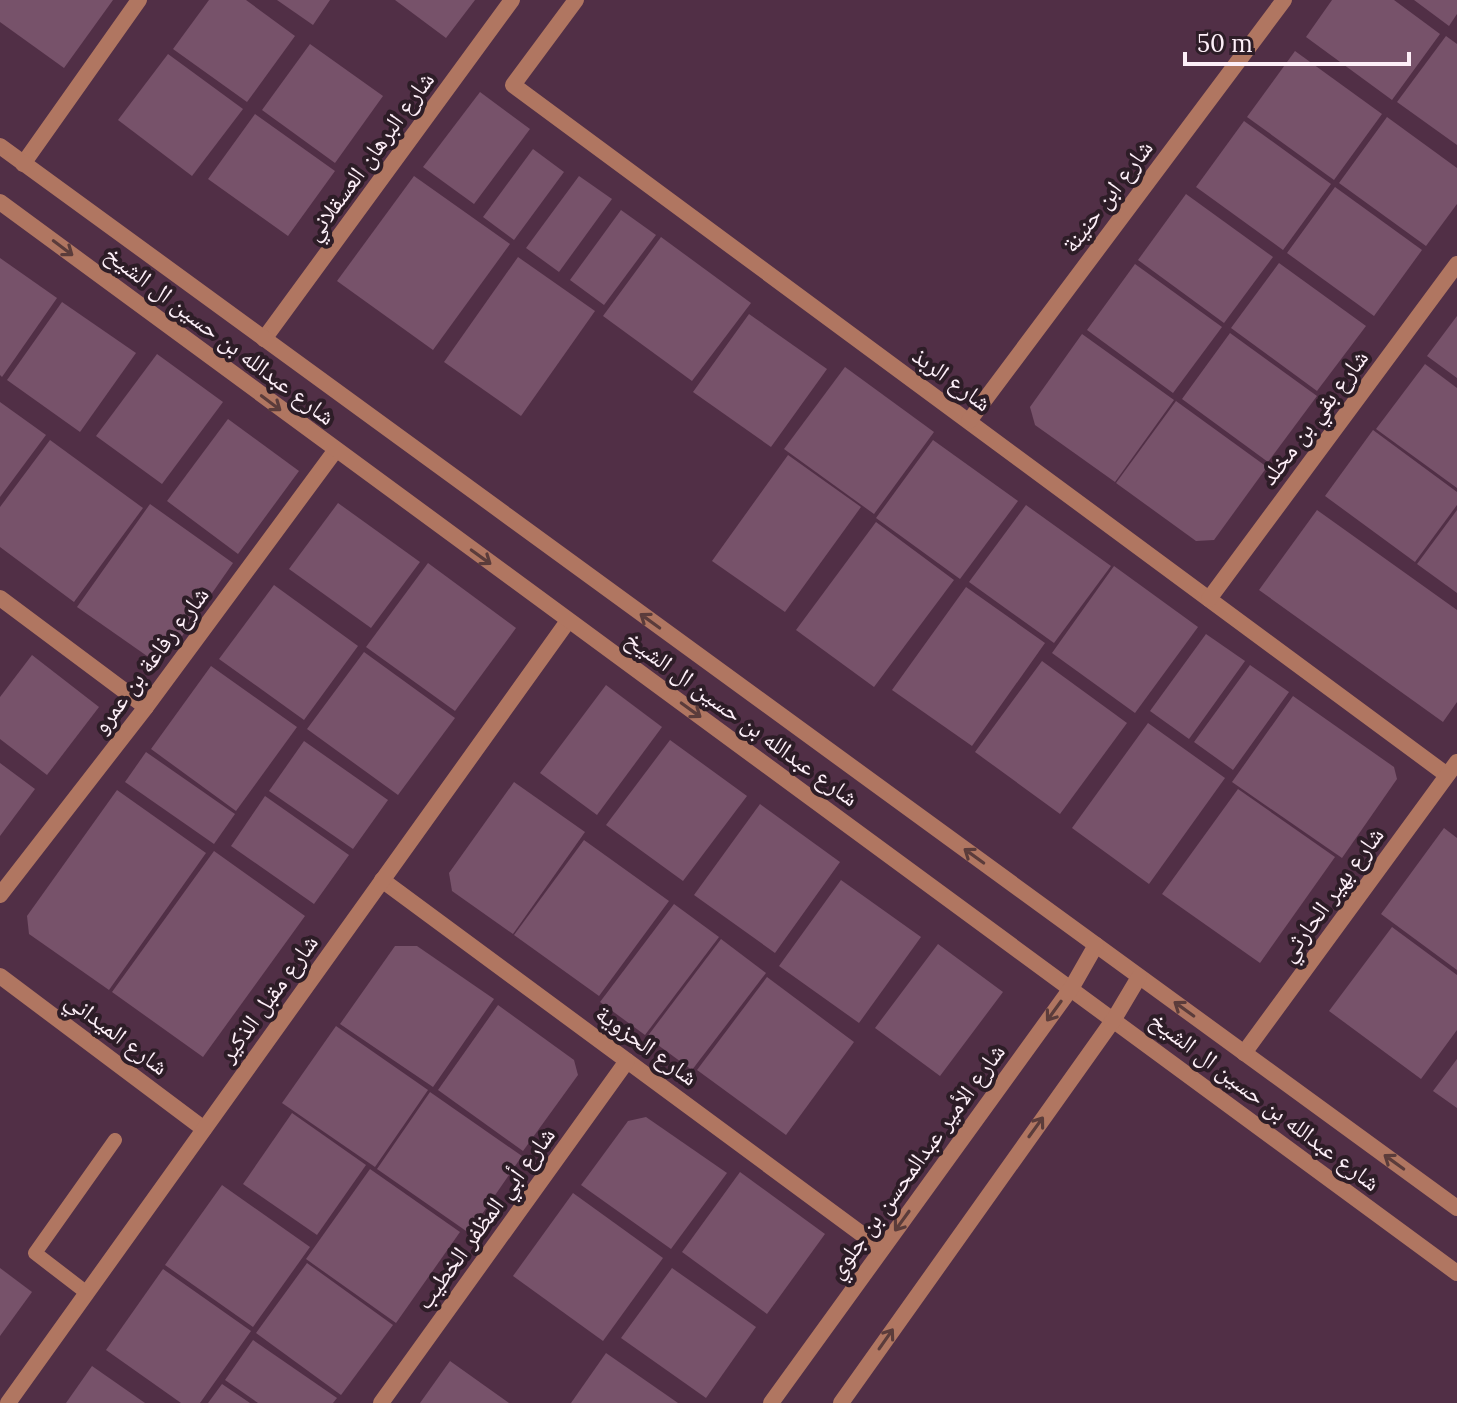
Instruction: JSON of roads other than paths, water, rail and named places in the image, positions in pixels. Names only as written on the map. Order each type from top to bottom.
[{"type":"street","points":[[23,164],[139,0]]},
{"type":"street","name":"شارع البرهان العسقلاني","points":[[264,339],[512,0]]},
{"type":"street","name":"شارع الربذ","points":[[576,0],[513,85],[1209,599],[1452,769]]},
{"type":"street","name":"شارع ابن حنينة","points":[[969,421],[1284,0]]},
{"type":"street","name":"شارع عبدالله بن حسين ال الشيخ","points":[[0,146],[1457,1208]]},
{"type":"street","name":"شارع عبدالله بن حسين ال الشيخ","points":[[0,202],[335,451],[1072,987],[1457,1273]]},
{"type":"street","name":"شارع بقي بن مخلد","points":[[1209,599],[1457,264]]},
{"type":"street","name":"شارع رفاعة بن عمرو","points":[[0,895],[146,707],[335,451]]},
{"type":"street","points":[[0,598],[146,707]]},
{"type":"street","name":"شارع مقبل الذكير","points":[[8,1403],[568,621]]},
{"type":"street","name":"شارع بهير الحارثي","points":[[1244,1053],[1452,769]]},
{"type":"street","name":"شارع الحزوية","points":[[382,880],[882,1249]]},
{"type":"street","name":"شارع الأمير عبدالمحسن بن جلوي","points":[[771,1403],[1072,987],[1096,945]]},
{"type":"street","name":"شارع الميداني","points":[[0,976],[204,1129]]},
{"type":"street","points":[[845,1400],[1114,1019],[1139,977]]},
{"type":"street","name":"شارع أبي المظفر الخطيب","points":[[381,1403],[627,1061]]},
{"type":"lane","points":[[87,1293],[35,1253],[115,1140]]}]
